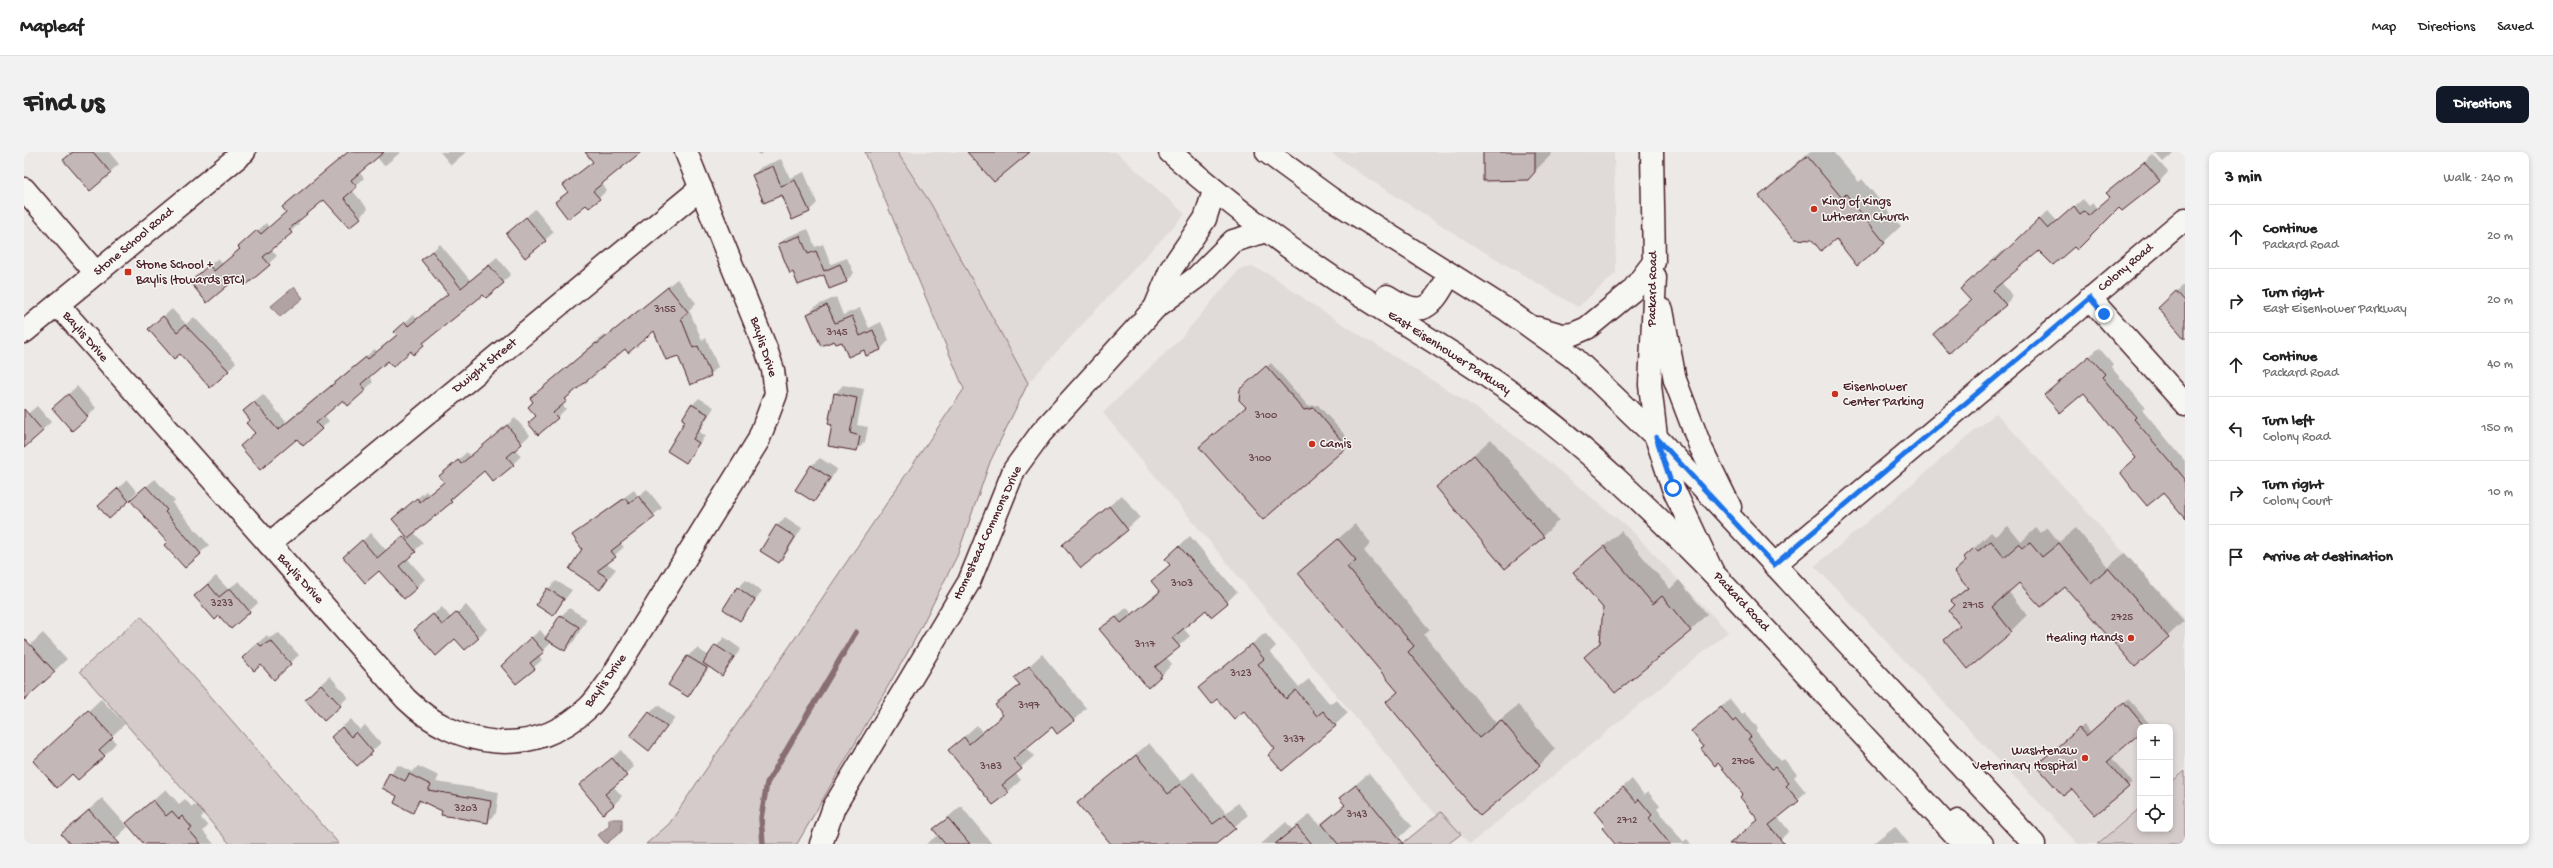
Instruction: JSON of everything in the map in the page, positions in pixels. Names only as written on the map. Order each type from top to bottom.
[{"type":"street","name":"Stone School Road","points":[[24,332],[244,152]]},
{"type":"street","name":"Baylis Drive","points":[[58,305],[406,699],[424,717],[459,735],[484,741],[520,742],[543,736],[568,724],[590,706],[653,612],[758,441],[776,394],[774,370],[686,152]]},
{"type":"street","name":"East Eisenhower Parkway","points":[[1170,152],[1214,191],[1266,231],[1329,275],[1431,338],[1525,403],[1585,450],[1713,573]]},
{"type":"street","points":[[1267,152],[1330,198],[1528,325],[1574,358],[1656,437],[2034,844]]},
{"type":"street","name":"Packard Road","points":[[1652,152],[1655,269],[1650,385],[1656,437],[1673,488],[1713,573],[1964,844]]},
{"type":"street","name":"Dwight Street","points":[[269,544],[701,188]]},
{"type":"street","points":[[24,189],[96,274]]},
{"type":"street","name":"Homestead Commons Drive","points":[[1155,308],[1171,269],[1205,219],[1214,191]]},
{"type":"street","name":"Colony Road","points":[[1774,565],[2185,219]]},
{"type":"street","name":"Homestead Commons Drive","points":[[821,844],[834,807],[969,582],[1014,470],[1041,433],[1155,308],[1197,277],[1233,241],[1266,231]]},
{"type":"street","points":[[1528,325],[1562,335],[1573,334],[1587,328],[1632,291],[1655,269]]},
{"type":"street","points":[[1655,269],[1675,380],[1701,448],[1741,529]]},
{"type":"street","points":[[1329,275],[1360,280],[1411,310],[1422,309],[1431,303],[1450,274]]},
{"type":"street","points":[[2090,298],[2185,404]]},
{"type":"street","points":[[1920,796],[1966,826],[1982,844]]},
{"type":"shaded area","points":[[865,152],[897,152],[931,204],[1028,383],[990,462],[957,556],[913,643],[797,844],[646,844],[669,824],[964,389]]},
{"type":"shaded area","points":[[897,152],[1116,152],[1185,214],[1028,383],[931,204]]},
{"type":"shaded area","points":[[1330,152],[1614,152],[1616,273],[1578,307],[1476,247],[1361,174]]},
{"type":"shaded area","points":[[1253,267],[1271,275],[1314,306],[1473,406],[1534,450],[1631,530],[1728,632],[1470,844],[1441,812],[1437,816],[1103,413],[1179,340],[1240,269]]},
{"type":"shaded area","points":[[294,287],[303,298],[280,317],[271,306]]},
{"type":"shaded area","points":[[1996,413],[2185,619],[2185,769],[2173,779],[2173,724],[2137,724],[2137,809],[2095,844],[2078,844],[1815,566]]},
{"type":"shaded area","points":[[141,616],[339,844],[230,844],[80,671]]},
{"type":"shaded area","points":[[2185,771],[2185,844],[2097,844],[2137,811],[2137,832],[2173,832],[2173,781]]},
{"type":"shaded area","points":[[1441,812],[1461,834],[1448,844],[1402,844]]},
{"type":"shaded area","points":[[609,819],[622,819],[622,831],[606,844],[598,835],[609,826]]},
{"type":"building","points":[[73,152],[93,152],[111,173],[90,191],[63,160]]},
{"type":"building","points":[[348,152],[384,152],[351,180],[357,187],[344,198],[361,218],[349,228],[324,200],[289,229],[292,233],[263,257],[270,265],[246,285],[239,276],[207,303],[190,282],[209,265],[214,271],[240,249],[238,247],[257,230],[261,234],[286,212],[282,207]]},
{"type":"building","points":[[585,152],[641,152],[593,191],[600,199],[589,208],[586,205],[568,219],[555,202],[568,192],[563,185],[593,162]]},
{"type":"building","points":[[967,152],[1030,152],[994,182]]},
{"type":"building","points":[[1483,152],[1535,152],[1535,172],[1528,180],[1483,181]]},
{"type":"building","name":"King of Kings Lutheran Church","points":[[1807,156],[1842,198],[1846,194],[1885,243],[1857,266],[1836,239],[1821,251],[1812,240],[1795,239],[1759,196]]},
{"type":"building","points":[[2144,162],[2160,181],[2122,211],[2119,208],[2077,250],[2074,247],[2053,265],[2039,251],[1993,290],[2006,305],[1949,353],[1933,334],[1971,301],[1960,289],[1994,259],[1996,260],[2039,219],[2048,229],[2074,206],[2080,214],[2084,211],[2088,216],[2110,197],[2106,193]]},
{"type":"building","points":[[773,166],[781,186],[795,180],[810,212],[792,220],[782,195],[764,203],[752,175]]},
{"type":"building","points":[[526,217],[546,241],[525,258],[506,234]]},
{"type":"building","points":[[800,236],[808,254],[816,251],[824,271],[840,264],[847,282],[829,289],[824,275],[798,285],[793,272],[790,274],[778,244]]},
{"type":"building","points":[[432,251],[461,288],[489,265],[504,283],[486,298],[483,295],[423,343],[424,345],[413,355],[411,351],[393,367],[388,361],[361,384],[366,390],[348,406],[343,400],[316,423],[322,429],[303,446],[297,439],[260,470],[240,446],[255,433],[246,423],[250,420],[243,411],[254,402],[278,430],[366,357],[368,359],[397,335],[394,332],[405,322],[408,326],[448,294],[421,260]]},
{"type":"building","points":[[668,287],[688,312],[681,318],[693,348],[698,346],[711,376],[690,385],[678,356],[666,360],[654,331],[628,353],[625,349],[565,399],[567,401],[553,413],[558,418],[538,435],[528,423],[536,416],[528,407],[533,402],[530,398],[596,343],[597,344]]},
{"type":"building","points":[[2176,291],[2185,301],[2185,339],[2158,308]]},
{"type":"building","points":[[827,305],[835,323],[852,316],[860,336],[873,330],[881,350],[866,356],[864,350],[848,357],[842,342],[836,344],[834,341],[821,346],[807,314]]},
{"type":"building","points":[[163,316],[177,332],[185,325],[229,371],[210,388],[180,354],[174,359],[148,329]]},
{"type":"building","points":[[2089,356],[2105,374],[2102,377],[2136,417],[2134,419],[2185,479],[2185,519],[2163,493],[2147,506],[2132,488],[2120,472],[2136,458],[2084,393],[2060,413],[2044,395]]},
{"type":"building","points":[[1266,366],[1304,410],[1314,408],[1347,447],[1263,520],[1199,447],[1246,407],[1239,400],[1240,389]]},
{"type":"building","points":[[834,393],[857,398],[850,433],[860,436],[857,451],[828,446],[832,425],[828,424]]},
{"type":"building","points":[[68,394],[88,417],[72,431],[52,408]]},
{"type":"building","points":[[691,404],[708,414],[693,439],[699,443],[686,463],[667,451],[685,421],[682,419]]},
{"type":"building","points":[[24,409],[43,431],[24,448]]},
{"type":"building","points":[[507,425],[522,444],[507,457],[514,465],[493,482],[484,471],[450,500],[452,502],[408,538],[392,519],[417,498],[420,502],[444,482],[439,476],[458,460],[461,464]]},
{"type":"building","points":[[1474,455],[1544,537],[1505,569],[1436,487]]},
{"type":"building","points":[[811,465],[830,478],[814,502],[795,490]]},
{"type":"building","points":[[146,486],[167,510],[165,512],[201,554],[185,568],[164,545],[167,542],[130,500]]},
{"type":"building","points":[[118,488],[129,501],[109,519],[98,506]]},
{"type":"building","points":[[638,496],[655,517],[611,551],[616,557],[597,571],[608,578],[600,590],[569,569],[582,549],[572,535],[625,498],[629,504]]},
{"type":"building","points":[[1109,506],[1128,530],[1081,568],[1062,545]]},
{"type":"building","points":[[776,525],[795,537],[779,563],[760,551]]},
{"type":"building","points":[[403,536],[416,552],[399,566],[417,588],[404,599],[379,571],[365,583],[343,557],[362,540],[377,558]]},
{"type":"building","points":[[1338,539],[1356,560],[1347,567],[1414,646],[1408,652],[1479,738],[1501,720],[1540,766],[1480,816],[1386,702],[1398,692],[1298,573]]},
{"type":"building","points":[[1991,541],[2004,557],[2019,544],[2023,548],[2030,543],[2042,557],[2059,543],[2091,583],[2108,568],[2169,638],[2135,667],[2065,587],[2041,607],[2019,583],[1992,607],[2012,632],[1968,669],[1944,640],[1960,626],[1949,611],[1955,605],[1951,601],[1968,588],[1954,572],[1966,561],[1964,557],[1974,548],[1978,551]]},
{"type":"building","points":[[1179,546],[1228,603],[1211,617],[1206,610],[1172,638],[1180,647],[1155,667],[1162,675],[1148,688],[1099,629],[1116,617],[1121,623],[1160,592],[1151,581],[1170,565],[1165,559]]},
{"type":"building","points":[[1604,546],[1653,604],[1662,596],[1691,631],[1615,693],[1584,657],[1600,643],[1603,608],[1573,572]]},
{"type":"building","points":[[208,584],[219,597],[230,588],[250,612],[231,629],[219,616],[215,620],[194,596]]},
{"type":"building","points":[[737,587],[755,600],[740,621],[723,609]]},
{"type":"building","points":[[547,588],[564,599],[553,616],[536,605]]},
{"type":"building","points":[[457,612],[479,638],[465,650],[455,639],[436,656],[414,630],[433,614],[442,625]]},
{"type":"building","points":[[560,615],[579,627],[565,651],[545,639]]},
{"type":"building","points":[[531,637],[544,652],[530,663],[535,669],[516,684],[501,666]]},
{"type":"building","points":[[24,638],[55,672],[24,700]]},
{"type":"building","points":[[271,641],[291,664],[274,680],[261,665],[254,671],[242,658],[258,643],[261,646]]},
{"type":"building","points":[[1252,644],[1264,659],[1258,664],[1286,699],[1296,690],[1317,716],[1323,711],[1336,726],[1282,771],[1268,755],[1275,749],[1244,711],[1234,719],[1217,699],[1211,704],[1198,688]]},
{"type":"building","points":[[715,645],[734,657],[722,676],[703,663]]},
{"type":"building","points":[[687,656],[707,668],[688,697],[668,685]]},
{"type":"building","points":[[1029,666],[1074,721],[1057,734],[1052,727],[1013,759],[1022,769],[1002,785],[1009,793],[993,805],[948,750],[964,737],[969,744],[1003,715],[995,705],[1020,685],[1014,678]]},
{"type":"building","points":[[321,684],[341,706],[324,721],[305,699]]},
{"type":"building","name":"Washtenaw Veterinary Hospital","points":[[2124,702],[2142,724],[2137,724],[2137,736],[2107,762],[2129,787],[2095,815],[2072,789],[2063,796],[2036,765],[2079,728],[2086,736]]},
{"type":"building","points":[[1721,707],[1733,722],[1736,719],[1751,737],[1748,739],[1772,769],[1775,767],[1789,783],[1786,786],[1799,801],[1769,825],[1784,844],[1729,844],[1758,820],[1740,797],[1743,794],[1718,763],[1715,766],[1701,749],[1704,747],[1691,731]]},
{"type":"building","points":[[88,710],[113,737],[99,750],[105,756],[78,780],[72,774],[57,788],[33,761]]},
{"type":"building","points":[[649,712],[667,727],[649,751],[630,736]]},
{"type":"building","points":[[342,727],[351,737],[356,732],[373,752],[357,766],[331,737]]},
{"type":"building","points":[[1136,755],[1168,794],[1180,784],[1213,824],[1225,815],[1236,828],[1216,844],[1111,844],[1077,803]]},
{"type":"building","points":[[612,758],[627,776],[605,794],[614,805],[603,814],[579,785]]},
{"type":"building","points":[[389,773],[405,781],[409,774],[431,785],[428,790],[491,801],[488,823],[441,815],[442,811],[419,800],[413,813],[394,803],[397,796],[382,788]]},
{"type":"building","points":[[1356,785],[1404,844],[1338,844],[1322,824],[1345,805],[1339,798]]},
{"type":"building","points":[[1623,787],[1636,802],[1639,799],[1652,815],[1649,818],[1670,844],[1615,844],[1602,828],[1605,825],[1594,811]]},
{"type":"building","points":[[153,800],[166,816],[172,811],[179,819],[182,816],[192,828],[189,830],[201,844],[144,844],[126,823]]},
{"type":"building","points":[[89,810],[120,844],[70,844],[61,834]]},
{"type":"building","points":[[948,818],[970,844],[945,844],[933,829]]},
{"type":"building","points":[[1297,826],[1312,844],[1275,844]]},
{"type":"waterway","points":[[763,844],[761,818],[767,783],[856,632]]},
{"type":"place","name":"King of Kings Lutheran Church","points":[[1814,209]]},
{"type":"place","name":"Stone School + Baylis (towards BTC)","points":[[128,272]]},
{"type":"place","name":"Eisenhower Center Parking","points":[[1835,394]]},
{"type":"place","name":"Camis","points":[[1312,444]]},
{"type":"place","name":"Healing Hands","points":[[2131,638]]},
{"type":"place","name":"Washtenaw Veterinary Hospital","points":[[2085,758]]},
{"type":"route","points":[[1673,488],[1656,437],[1774,565],[2090,298],[2104,314]]}]
